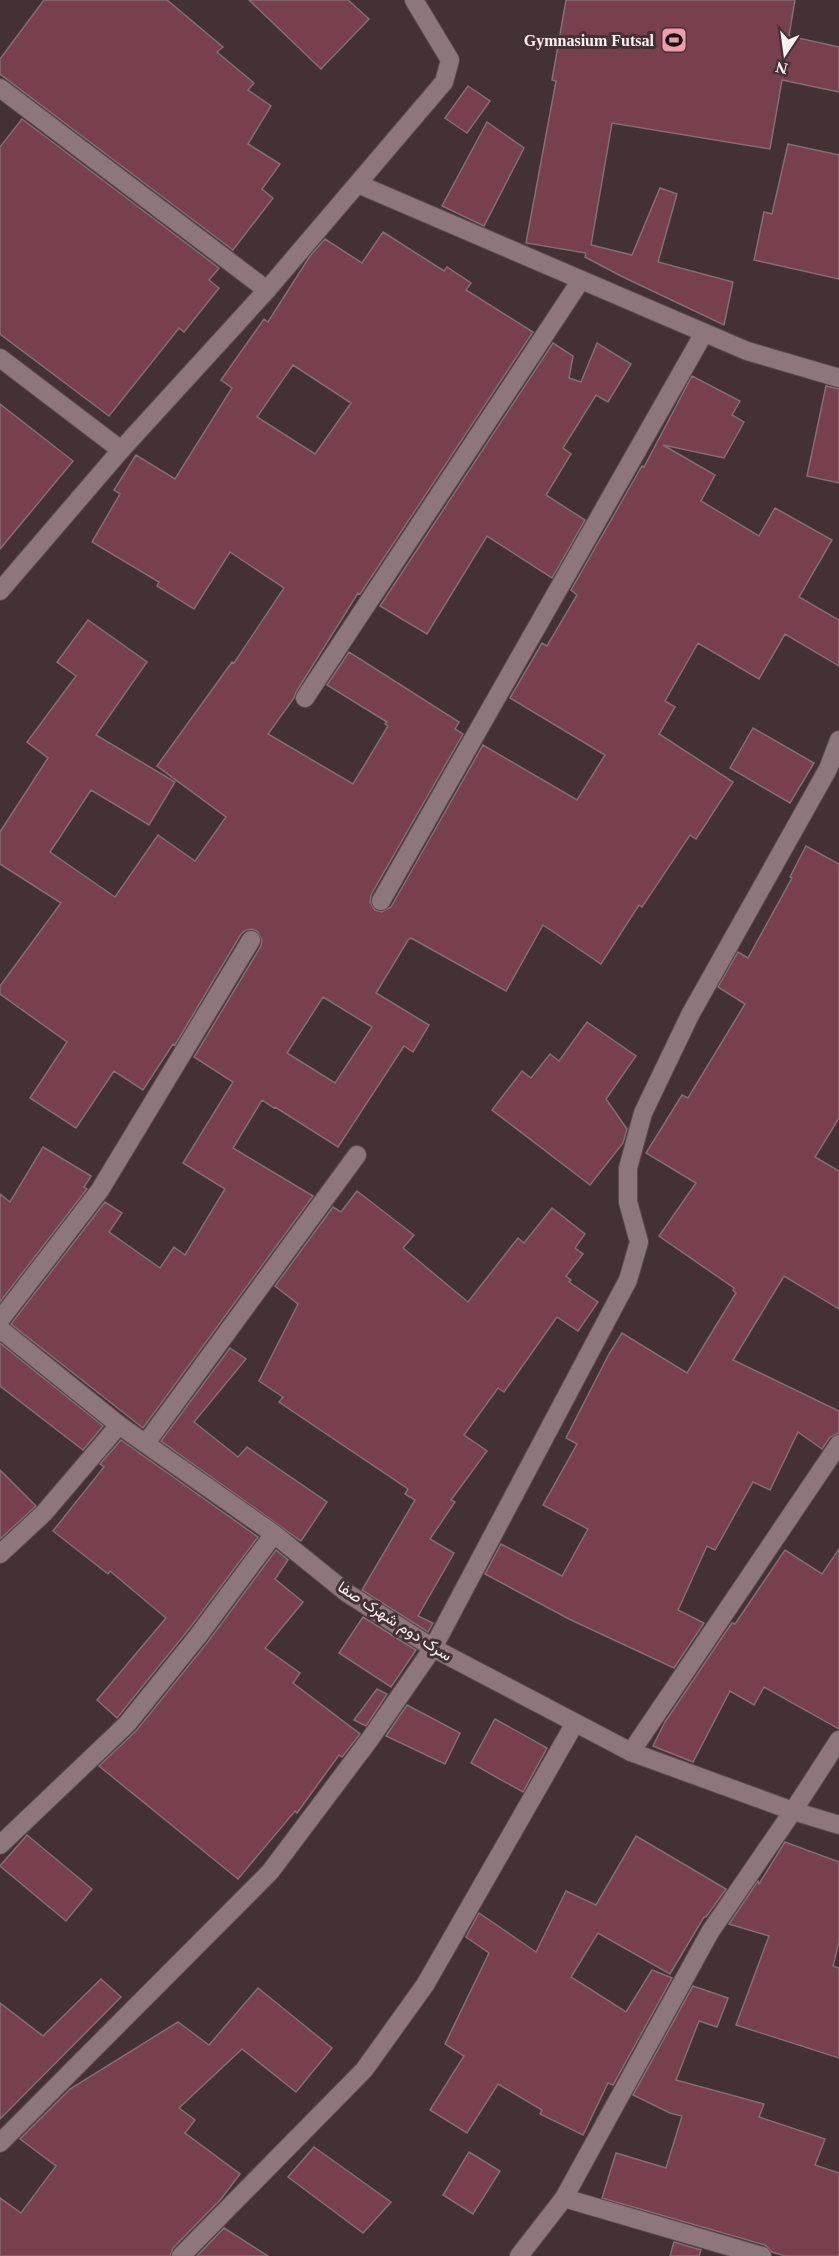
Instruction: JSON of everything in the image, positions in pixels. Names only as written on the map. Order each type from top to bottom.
[{"type":"street","points":[[0,591],[121,450],[267,290],[444,82],[450,60],[414,0]]},
{"type":"street","points":[[0,88],[267,290]]},
{"type":"street","points":[[358,184],[747,351],[839,378]]},
{"type":"street","points":[[305,698],[581,280]]},
{"type":"street","points":[[381,901],[704,333]]},
{"type":"street","points":[[0,358],[121,450]]},
{"type":"street","points":[[0,2143],[270,1872],[370,1739],[433,1648],[628,1281],[639,1242],[628,1202],[627,1168],[643,1113],[690,1015],[828,770],[839,740]]},
{"type":"street","points":[[0,1320],[100,1190],[250,940]]},
{"type":"street","points":[[146,1443],[357,1155]]},
{"type":"street","name":"سرک دوم شهرک صفا","points":[[0,1329],[119,1425],[274,1534],[347,1593],[433,1648],[631,1752],[793,1811],[839,1825]]},
{"type":"street","points":[[0,1554],[44,1513],[119,1425]]},
{"type":"street","points":[[631,1752],[839,1444]]},
{"type":"street","points":[[0,1845],[127,1724],[198,1636],[274,1534]]},
{"type":"street","points":[[181,2256],[364,2070],[424,1986],[575,1724]]},
{"type":"street","points":[[519,2256],[564,2198],[710,1932],[839,1740]]},
{"type":"street","points":[[564,2198],[762,2256]]},
{"type":"building","points":[[44,0],[167,0],[223,47],[217,52],[254,83],[248,90],[271,106],[248,144],[280,164],[262,189],[273,198],[233,250],[0,74],[0,59]]},
{"type":"building","points":[[249,0],[348,0],[369,19],[321,69]]},
{"type":"building","points":[[566,0],[795,0],[789,36],[839,47],[839,92],[782,80],[770,149],[612,123],[591,245],[632,255],[660,188],[677,194],[658,262],[733,282],[724,325],[623,277],[585,257],[586,253],[526,243],[556,81],[552,80]]},
{"type":"building","points":[[468,86],[490,101],[467,133],[445,118]]},
{"type":"building","points":[[22,119],[219,268],[209,280],[219,288],[184,332],[179,328],[109,416],[0,334],[0,147]]},
{"type":"building","points":[[487,122],[524,148],[484,226],[442,206]]},
{"type":"building","points":[[788,144],[839,155],[839,279],[754,260],[764,212],[772,214]]},
{"type":"building","points":[[383,232],[444,271],[447,267],[471,283],[466,290],[533,332],[360,594],[358,593],[294,698],[268,734],[353,784],[388,726],[385,724],[387,722],[327,685],[349,652],[459,722],[455,729],[463,734],[371,895],[370,902],[375,910],[382,912],[391,907],[483,745],[577,800],[605,755],[510,698],[542,643],[547,646],[577,595],[571,590],[642,466],[644,467],[692,376],[740,401],[732,415],[744,422],[724,458],[663,445],[715,475],[701,501],[759,536],[775,508],[832,540],[799,597],[839,620],[839,666],[785,634],[759,679],[698,643],[665,701],[675,707],[659,734],[733,782],[696,839],[690,835],[642,907],[639,905],[601,964],[543,925],[506,991],[411,938],[408,940],[376,993],[429,1025],[413,1052],[404,1046],[338,1147],[262,1100],[233,1148],[313,1196],[143,1428],[11,1324],[105,1202],[122,1213],[109,1232],[160,1268],[174,1247],[185,1255],[225,1189],[183,1163],[233,1082],[194,1057],[261,946],[262,940],[257,931],[252,929],[241,934],[175,1045],[173,1044],[143,1090],[114,1071],[76,1128],[30,1098],[67,1042],[0,994],[0,986],[61,903],[0,864],[0,832],[48,758],[27,742],[76,676],[57,662],[88,620],[147,662],[96,735],[175,782],[149,825],[91,790],[50,852],[115,897],[158,835],[195,861],[226,817],[157,766],[232,662],[234,663],[284,588],[230,552],[194,609],[157,586],[159,582],[92,542],[120,494],[114,490],[136,455],[175,479],[232,388],[221,380],[264,319],[268,322],[310,256],[325,239],[362,263]],"holes":[[[293,365],[351,403],[315,454],[257,417]],[[323,997],[372,1027],[335,1083],[287,1053]]]},
{"type":"building","points":[[553,343],[573,356],[569,378],[581,382],[597,343],[631,364],[608,402],[596,395],[563,448],[571,454],[546,495],[585,520],[552,578],[487,536],[427,634],[380,606]]},
{"type":"building","points":[[826,386],[839,389],[839,483],[807,476]]},
{"type":"building","points":[[0,404],[73,461],[0,549]]},
{"type":"building","points":[[753,728],[814,763],[790,803],[730,768]]},
{"type":"building","points":[[806,846],[839,864],[839,1118],[815,1157],[839,1171],[839,1309],[784,1276],[733,1360],[839,1411],[839,1433],[830,1437],[822,1449],[798,1432],[770,1490],[753,1482],[715,1550],[707,1546],[678,1610],[704,1623],[674,1668],[569,1619],[485,1574],[501,1544],[562,1576],[588,1529],[543,1505],[577,1444],[566,1438],[609,1354],[622,1333],[687,1373],[736,1293],[734,1288],[659,1236],[696,1183],[646,1153],[682,1095],[688,1098],[745,1004],[718,987],[738,952],[748,958],[792,878],[790,877]]},
{"type":"building","points":[[587,1022],[636,1056],[606,1099],[627,1129],[623,1143],[590,1185],[492,1110],[522,1071],[531,1078],[550,1054],[559,1061]]},
{"type":"building","points":[[43,1147],[91,1176],[84,1187],[87,1189],[0,1302],[0,1194],[10,1202]]},
{"type":"building","points":[[357,1191],[414,1235],[403,1248],[468,1302],[518,1238],[524,1243],[552,1208],[585,1234],[575,1248],[583,1254],[566,1276],[571,1280],[569,1282],[598,1302],[578,1331],[557,1317],[504,1392],[498,1388],[464,1435],[487,1451],[451,1500],[455,1502],[430,1539],[454,1553],[418,1616],[433,1623],[428,1632],[362,1590],[415,1500],[405,1494],[408,1489],[279,1402],[283,1397],[259,1381],[298,1304],[275,1286],[333,1207],[341,1212]]},
{"type":"building","points":[[0,1343],[103,1426],[83,1450],[0,1386]]},
{"type":"building","points":[[230,1348],[246,1359],[194,1422],[238,1457],[247,1447],[327,1502],[301,1541],[161,1441]]},
{"type":"building","points":[[121,1440],[258,1537],[189,1629],[117,1718],[97,1700],[166,1618],[110,1571],[108,1574],[53,1531],[104,1467],[100,1464]]},
{"type":"building","points":[[0,1470],[36,1506],[0,1539]]},
{"type":"building","points":[[839,1549],[839,1729],[764,1687],[754,1705],[730,1691],[693,1762],[653,1746],[665,1722],[785,1550],[822,1574]]},
{"type":"building","points":[[276,1550],[288,1560],[275,1579],[303,1602],[265,1648],[300,1673],[293,1683],[360,1734],[342,1757],[339,1755],[297,1813],[295,1811],[238,1879],[99,1766],[136,1731],[207,1643]]},
{"type":"building","points":[[363,1617],[416,1650],[391,1687],[339,1653]]},
{"type":"building","points":[[377,1689],[387,1694],[366,1726],[354,1720]]},
{"type":"building","points":[[407,1705],[460,1733],[445,1764],[386,1736]]},
{"type":"building","points":[[495,1719],[547,1748],[523,1792],[471,1763]]},
{"type":"building","points":[[27,1835],[92,1889],[66,1921],[0,1866]]},
{"type":"building","points":[[636,1836],[726,1889],[704,1917],[670,1974],[598,1933],[571,1977],[626,2012],[652,1970],[672,1978],[613,2085],[608,2083],[583,2135],[540,2114],[542,2110],[498,2084],[467,2133],[430,2110],[464,2056],[445,2044],[489,1953],[466,1937],[479,1913],[536,1952],[566,1891],[596,1905]]},
{"type":"building","points":[[785,1842],[839,1862],[839,1942],[833,1966],[839,1968],[839,2058],[736,2025],[769,1936],[729,1924],[758,1881],[759,1884]]},
{"type":"building","points":[[101,1979],[121,1997],[0,2119],[0,2003],[43,2036]]},
{"type":"building","points":[[693,1986],[728,1998],[717,2027],[699,2021],[676,2080],[764,2104],[759,2117],[825,2139],[815,2165],[839,2173],[839,2256],[785,2256],[772,2252],[765,2245],[602,2198],[616,2153],[666,2168],[682,2116],[670,2113],[633,2095]]},
{"type":"building","points":[[258,1988],[332,2048],[296,2092],[242,2049],[179,2108],[195,2120],[185,2133],[240,2174],[221,2199],[173,2248],[170,2256],[0,2256],[0,2198],[21,2213],[56,2166],[20,2139],[70,2089],[178,2022],[209,2045]]},
{"type":"building","points":[[314,2147],[391,2202],[363,2233],[288,2177]]},
{"type":"building","points":[[469,2152],[500,2171],[473,2214],[443,2195]]},
{"type":"building","points":[[224,2228],[268,2256],[197,2256]]},
{"type":"building","points":[[674,2242],[701,2250],[699,2256],[670,2256]]},
{"type":"place","name":"Gymnasium Futsal","points":[[674,40]]}]
